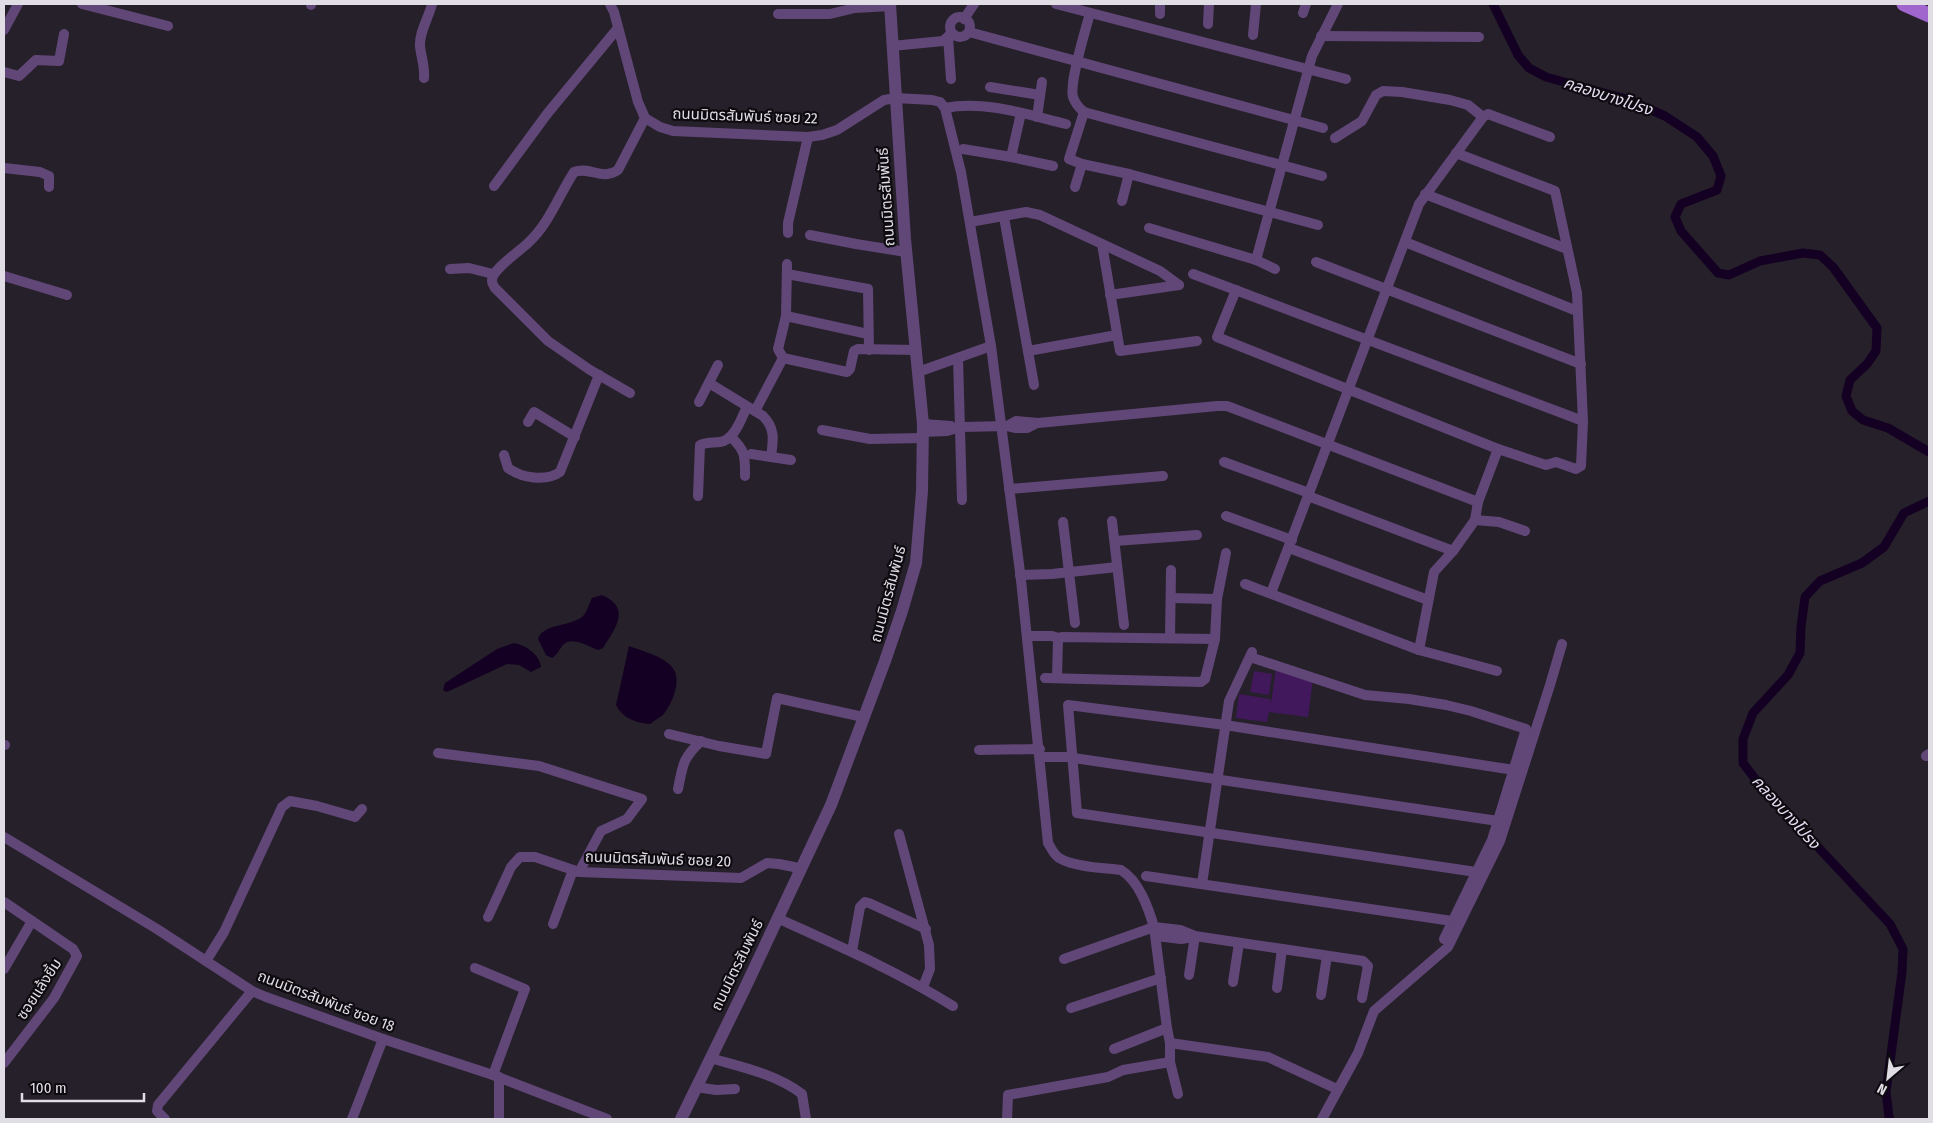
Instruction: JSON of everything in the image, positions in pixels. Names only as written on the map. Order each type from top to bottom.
[{"type":"main road","points":[[1904,4],[1929,15]]},
{"type":"street","points":[[4,30],[18,4]]},
{"type":"street","points":[[82,4],[168,26]]},
{"type":"street","points":[[424,78],[425,67],[420,45],[423,29],[432,4]]},
{"type":"street","points":[[610,4],[638,102],[645,118],[618,170],[606,175],[597,175],[581,169],[574,172],[538,232],[521,251],[493,274],[492,281],[495,288],[548,341],[630,394]]},
{"type":"street","points":[[964,19],[974,4]]},
{"type":"street","points":[[1056,4],[1346,79]]},
{"type":"street","points":[[1208,24],[1210,4]]},
{"type":"street","points":[[1253,35],[1256,4]]},
{"type":"street","points":[[1256,260],[1312,56],[1338,4]]},
{"type":"street","points":[[778,14],[830,14],[855,8],[890,5]]},
{"type":"street","name":"ถนนมิตรสัมพันธ์","points":[[681,1119],[746,988],[831,805],[891,644],[916,562],[921,514],[923,432],[906,252],[890,5]]},
{"type":"street","points":[[1090,13],[1077,62],[1072,94],[1076,103],[1084,112],[1322,176]]},
{"type":"street","points":[[951,79],[950,27],[952,21],[958,18],[964,19],[969,23],[969,32]]},
{"type":"street","points":[[494,186],[547,114],[618,28]]},
{"type":"street","points":[[892,43],[942,35],[961,37],[969,32],[1323,128]]},
{"type":"street","points":[[4,72],[20,76],[36,60],[60,61],[64,34]]},
{"type":"street","points":[[1322,36],[1479,36]]},
{"type":"street","points":[[1037,117],[1042,82]]},
{"type":"street","points":[[990,87],[1040,95]]},
{"type":"street","points":[[1335,138],[1362,121],[1376,95],[1383,91],[1402,92],[1450,100],[1468,105],[1483,117]]},
{"type":"street","points":[[896,98],[940,102],[945,108],[961,172],[1005,426],[1048,843],[1060,859],[1070,863],[1121,870],[1128,874],[1150,913],[1155,932],[1170,1043],[1170,1062],[1178,1094]]},
{"type":"street","name":"ถนนมิตรสัมพันธ์ ซอย 22","points":[[645,118],[660,127],[673,131],[808,137],[837,130],[884,100],[896,98]]},
{"type":"street","points":[[945,108],[958,106],[991,107],[1066,124]]},
{"type":"street","points":[[1084,112],[1069,159],[1082,164],[1129,174],[1318,225]]},
{"type":"street","points":[[1011,157],[1021,113]]},
{"type":"street","points":[[1271,594],[1419,204],[1425,194],[1483,117],[1488,114],[1550,137]]},
{"type":"street","points":[[788,233],[788,223],[808,137]]},
{"type":"street","points":[[963,149],[1053,166]]},
{"type":"street","points":[[1236,290],[1217,337],[1498,449],[1546,465],[1556,462],[1576,469],[1582,466],[1577,294],[1555,191],[1456,153]]},
{"type":"street","points":[[1075,187],[1082,164]]},
{"type":"street","points":[[4,168],[40,172],[49,176],[49,187]]},
{"type":"street","points":[[1122,201],[1129,174]]},
{"type":"street","points":[[1425,194],[1567,249]]},
{"type":"street","points":[[970,222],[1026,212],[1040,215],[1160,271],[1179,285],[1110,295]]},
{"type":"street","points":[[1004,217],[1034,385]]},
{"type":"street","points":[[1150,228],[1256,260],[1275,269]]},
{"type":"street","points":[[810,235],[906,252]]},
{"type":"street","points":[[1405,242],[1577,311]]},
{"type":"street","points":[[1102,244],[1120,351],[1197,340]]},
{"type":"street","points":[[1316,262],[1386,291],[1580,364]]},
{"type":"street","points":[[450,269],[469,268],[493,274]]},
{"type":"street","points":[[869,350],[868,290],[787,269],[786,316],[778,349],[783,358],[847,372],[850,368],[854,351],[858,349],[869,350],[916,350]]},
{"type":"street","points":[[1193,274],[1582,421]]},
{"type":"street","points":[[4,276],[67,294]]},
{"type":"street","points":[[786,316],[868,334]]},
{"type":"street","points":[[1028,351],[1117,335]]},
{"type":"street","points":[[918,372],[991,346]]},
{"type":"street","points":[[698,496],[700,445],[709,442],[721,442],[731,437],[783,358]]},
{"type":"street","points":[[958,358],[958,427],[962,500]]},
{"type":"street","points":[[699,402],[718,365]]},
{"type":"street","points":[[504,455],[506,464],[512,471],[533,477],[548,478],[560,472],[599,375]]},
{"type":"street","points":[[709,383],[768,421],[773,436],[771,457]]},
{"type":"street","points":[[822,430],[870,439],[923,432],[946,424],[958,427],[1005,426],[1027,428],[1038,423],[1227,406],[1328,443],[1478,502]]},
{"type":"street","points":[[528,422],[534,412],[567,434],[575,437]]},
{"type":"street","points":[[731,437],[740,445],[745,454],[745,476]]},
{"type":"street","points":[[1419,650],[1434,572],[1453,551],[1475,520],[1478,502],[1498,449]]},
{"type":"street","points":[[751,454],[791,460]]},
{"type":"street","points":[[1224,462],[1453,551]]},
{"type":"street","points":[[1010,489],[1163,476]]},
{"type":"street","points":[[1226,516],[1428,600]]},
{"type":"street","points":[[1475,520],[1499,522],[1525,531]]},
{"type":"street","points":[[1112,521],[1124,625]]},
{"type":"street","points":[[1063,522],[1075,623]]},
{"type":"street","points":[[1115,541],[1197,535]]},
{"type":"street","points":[[1045,678],[1201,682],[1207,674],[1215,639],[1216,599],[1226,553]]},
{"type":"street","points":[[1020,578],[1043,578],[1052,574],[1118,567]]},
{"type":"street","points":[[1170,638],[1171,570]]},
{"type":"street","points":[[1245,584],[1419,650],[1497,671]]},
{"type":"street","points":[[1171,598],[1216,599]]},
{"type":"street","points":[[1027,638],[1052,636],[1058,638],[1215,639]]},
{"type":"street","points":[[1057,678],[1058,638]]},
{"type":"street","points":[[1322,1119],[1358,1053],[1374,1011],[1448,947],[1500,841],[1562,644]]},
{"type":"street","points":[[1202,884],[1229,701],[1251,655],[1365,695],[1410,699],[1446,705],[1471,711],[1526,730],[1492,840],[1444,939]]},
{"type":"street","points":[[669,734],[766,754],[777,698],[864,716]]},
{"type":"street","points":[[1476,872],[1078,813],[1068,705],[1225,725],[1514,770]]},
{"type":"street","points":[[678,789],[684,760],[688,753],[701,741]]},
{"type":"street","points":[[979,750],[1040,757],[1067,757],[1498,821]]},
{"type":"street","points":[[438,753],[539,766],[642,799],[627,819],[601,831],[576,871],[553,924]]},
{"type":"street","points":[[206,961],[224,932],[282,807],[290,801],[317,806],[355,817],[362,810]]},
{"type":"street","points":[[899,834],[930,945],[930,965],[922,987]]},
{"type":"street","name":"ถนนมิตรสัมพันธ์ ซอย 18","points":[[4,837],[266,997],[383,1039],[496,1076],[607,1119]]},
{"type":"street","name":"ถนนมิตรสัมพันธ์ ซอย 20","points":[[488,917],[511,867],[520,857],[535,857],[576,871],[741,878],[767,863],[794,867],[799,871]]},
{"type":"street","points":[[1146,876],[1452,921]]},
{"type":"street","name":"ซอยแล้งยิ้ม","points":[[4,902],[73,949],[77,956],[54,998],[4,1063]]},
{"type":"street","points":[[852,951],[860,907],[865,902],[869,902],[926,928]]},
{"type":"street","points":[[778,918],[852,951],[922,987],[953,1006]]},
{"type":"street","points":[[4,969],[32,921]]},
{"type":"street","points":[[1064,959],[1155,932],[1180,930],[1195,936],[1239,944],[1363,961],[1368,966],[1362,998]]},
{"type":"street","points":[[1188,975],[1195,936]]},
{"type":"street","points":[[1233,982],[1239,944]]},
{"type":"street","points":[[1277,988],[1282,949]]},
{"type":"street","points":[[1321,995],[1327,956]]},
{"type":"street","points":[[475,968],[525,989],[496,1076],[499,1119]]},
{"type":"street","points":[[1071,1008],[1161,978]]},
{"type":"street","points":[[165,1119],[157,1111],[158,1105],[252,990]]},
{"type":"street","points":[[1114,1049],[1167,1028]]},
{"type":"street","points":[[352,1119],[383,1039]]},
{"type":"street","points":[[1170,1043],[1268,1057],[1337,1089]]},
{"type":"street","points":[[710,1058],[769,1076],[792,1086],[802,1094],[806,1119]]},
{"type":"street","points":[[1007,1119],[1008,1095],[1108,1077],[1123,1070],[1170,1062]]},
{"type":"street","points":[[696,1087],[716,1090],[735,1089]]},
{"type":"shaded area","points":[[602,595],[611,600],[619,612],[616,626],[603,648],[598,650],[571,641],[563,645],[552,658],[546,655],[538,639],[541,634],[545,630],[572,622],[583,616],[592,598]]},
{"type":"shaded area","points":[[514,643],[532,651],[538,658],[541,667],[531,672],[519,665],[507,664],[447,692],[443,690],[445,683],[497,649]]},
{"type":"shaded area","points":[[629,646],[663,660],[675,672],[675,692],[670,705],[663,715],[650,724],[630,719],[616,705]]},
{"type":"shaded area","points":[[1276,669],[1313,679],[1308,717],[1269,712],[1267,722],[1236,718],[1239,694],[1270,699],[1271,703]]},
{"type":"shaded area","points":[[1254,671],[1272,674],[1269,695],[1250,692]]},
{"type":"waterway","name":"คลองบางโปรง","points":[[1493,4],[1518,55],[1529,68],[1546,77],[1626,99],[1665,116],[1697,137],[1713,156],[1721,176],[1717,190],[1681,204],[1675,217],[1681,231],[1718,273],[1729,275],[1760,261],[1803,253],[1820,255],[1833,267],[1877,328],[1876,351],[1867,364],[1850,380],[1846,396],[1852,411],[1863,420],[1888,428],[1929,452]]},
{"type":"waterway","name":"คลองบางโปรง","points":[[1890,1119],[1886,1092],[1902,972],[1903,949],[1890,924],[1759,784],[1743,763],[1743,739],[1753,713],[1788,675],[1800,653],[1805,597],[1820,581],[1862,563],[1884,547],[1904,513],[1929,501]]}]
